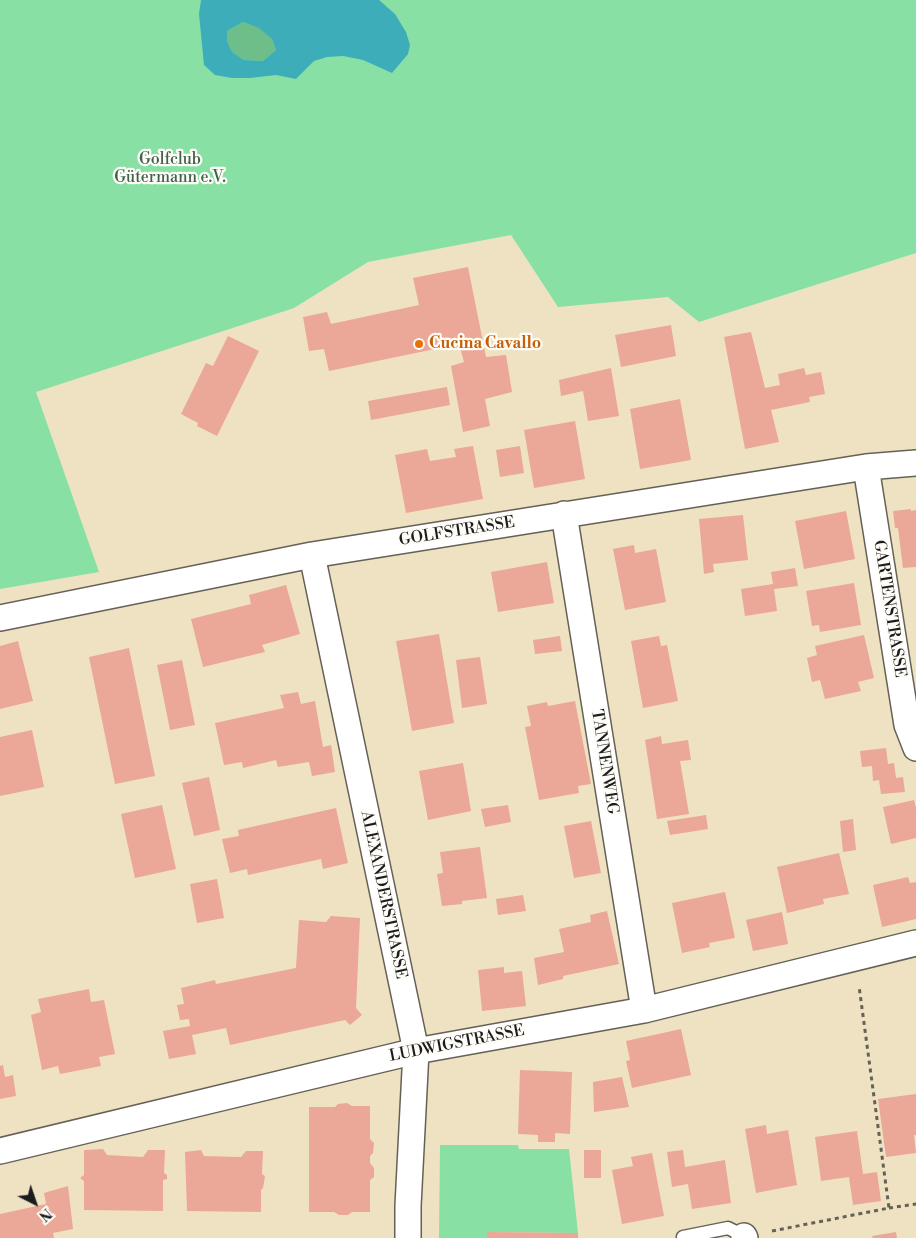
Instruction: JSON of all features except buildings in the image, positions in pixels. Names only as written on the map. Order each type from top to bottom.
[{"type":"street","name":"GOLFSTRASSE","points":[[0,618],[312,556],[866,467],[916,463]]},
{"type":"street","name":"GARTENSTRASSE","points":[[866,467],[907,726],[916,748]]},
{"type":"street","name":"TANNENWEG","points":[[564,514],[644,1010]]},
{"type":"street","name":"ALEXANDERSTRASSE","points":[[312,556],[416,1051],[408,1238]]},
{"type":"street","name":"LUDWIGSTRASSE","points":[[0,1150],[416,1051],[644,1010],[916,943]]},
{"type":"lane","points":[[683,1237],[728,1228],[744,1237]]},
{"type":"path","points":[[856,958],[889,1208]]},
{"type":"path","points":[[744,1237],[916,1204]]},
{"type":"green space","name":"Golfclub Gütermann e.V.","points":[[0,0],[916,0],[916,253],[699,322],[668,297],[558,307],[511,235],[368,262],[294,308],[36,392],[99,572],[0,589]]},
{"type":"green space","points":[[243,22],[260,28],[272,39],[276,50],[263,61],[244,60],[232,52],[227,41],[227,31]]},
{"type":"green space","points":[[440,1145],[518,1145],[519,1149],[569,1149],[578,1233],[487,1232],[487,1238],[439,1238]]},
{"type":"water","points":[[201,0],[379,0],[395,14],[406,32],[410,45],[408,54],[392,73],[363,60],[343,56],[327,57],[314,61],[296,79],[276,75],[232,78],[215,75],[204,65],[199,14]],"holes":[[[243,22],[259,28],[272,39],[276,50],[263,61],[244,60],[232,52],[227,41],[227,31]]]},
{"type":"place","name":"Cucina Cavallo","points":[[419,344]]}]
